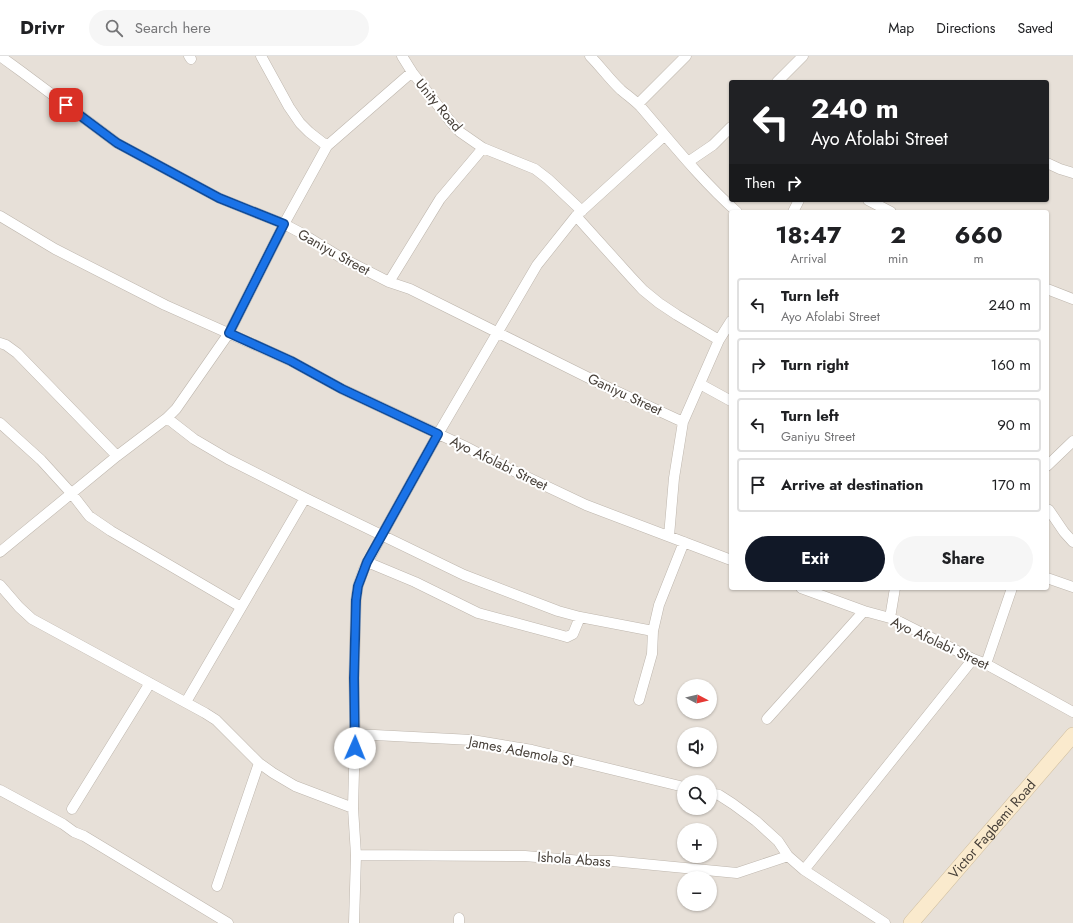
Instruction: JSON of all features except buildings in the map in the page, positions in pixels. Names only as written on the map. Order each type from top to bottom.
[{"type":"street","name":"Ganiyu Street","points":[[0,56],[117,143],[219,198],[284,224],[340,257],[389,282],[410,289],[605,386],[684,422]]},
{"type":"street","points":[[261,56],[289,107],[300,123],[327,146]]},
{"type":"street","name":"Unity Road","points":[[402,56],[412,72],[460,132],[483,148],[535,169],[548,179],[643,290],[677,315],[719,340]]},
{"type":"street","points":[[590,56],[620,89],[638,104],[664,136],[735,210]]},
{"type":"street","points":[[638,104],[686,56]]},
{"type":"street","points":[[779,80],[803,56]]},
{"type":"street","points":[[0,552],[117,456],[167,418],[176,409],[229,333],[284,224],[327,146],[412,72]]},
{"type":"street","points":[[688,162],[713,145],[729,129]]},
{"type":"street","points":[[354,923],[356,855],[353,808],[356,600],[358,586],[367,562],[438,434],[537,265],[579,214],[664,136]]},
{"type":"street","points":[[389,282],[440,199],[483,148]]},
{"type":"street","points":[[1049,164],[1073,173]]},
{"type":"street","points":[[872,202],[887,210]]},
{"type":"street","name":"Ayo Afolabi Street","points":[[0,216],[55,249],[165,305],[291,361],[342,389],[586,505],[729,559]]},
{"type":"street","points":[[1049,290],[1073,299]]},
{"type":"street","points":[[669,536],[674,478],[684,422],[719,340],[729,324]]},
{"type":"street","points":[[0,342],[17,353],[117,456]]},
{"type":"street","points":[[700,384],[729,400]]},
{"type":"street","points":[[167,418],[194,439],[228,459],[464,575],[558,611],[580,617],[653,631]]},
{"type":"street","points":[[0,423],[41,460],[72,494],[89,516],[111,531],[241,607]]},
{"type":"street","points":[[1049,464],[1073,441]]},
{"type":"street","points":[[186,702],[305,498]]},
{"type":"street","points":[[1049,510],[1073,542]]},
{"type":"street","points":[[639,700],[652,654],[653,631],[659,605],[684,542]]},
{"type":"street","points":[[367,562],[415,582],[478,613],[567,637],[573,634],[580,617]]},
{"type":"street","points":[[1049,579],[1073,588]]},
{"type":"street","points":[[0,585],[32,620],[186,702],[216,720],[259,764],[295,786],[353,808]]},
{"type":"street","name":"Ayo Afolabi Street","points":[[806,590],[864,611],[890,618],[986,664],[1073,712]]},
{"type":"street","points":[[890,618],[895,590]]},
{"type":"street","points":[[986,664],[1011,590]]},
{"type":"street","points":[[767,719],[864,611]]},
{"type":"street","points":[[804,870],[973,659]]},
{"type":"street","points":[[72,809],[150,683]]},
{"type":"street","name":"James Ademola St","points":[[355,734],[472,740],[532,750],[677,785]]},
{"type":"street","name":"Victor Fagbemi Road","points":[[911,923],[1073,734]]},
{"type":"street","points":[[218,886],[259,764]]},
{"type":"street","points":[[0,790],[63,824],[74,832],[84,836],[228,923]]},
{"type":"street","points":[[717,795],[756,821],[778,841],[788,856],[804,870],[885,923]]},
{"type":"street","name":"Ishola Abass","points":[[356,855],[525,856],[582,861],[612,861],[737,873],[788,856]]},
{"type":"shaded area","points":[[0,56],[1073,56],[1073,923],[0,923]]},
{"type":"route","points":[[66,105],[117,143],[173,174],[219,198],[284,224],[229,333],[291,361],[342,389],[438,434],[367,562],[358,586],[356,600],[354,678],[355,748]]}]
